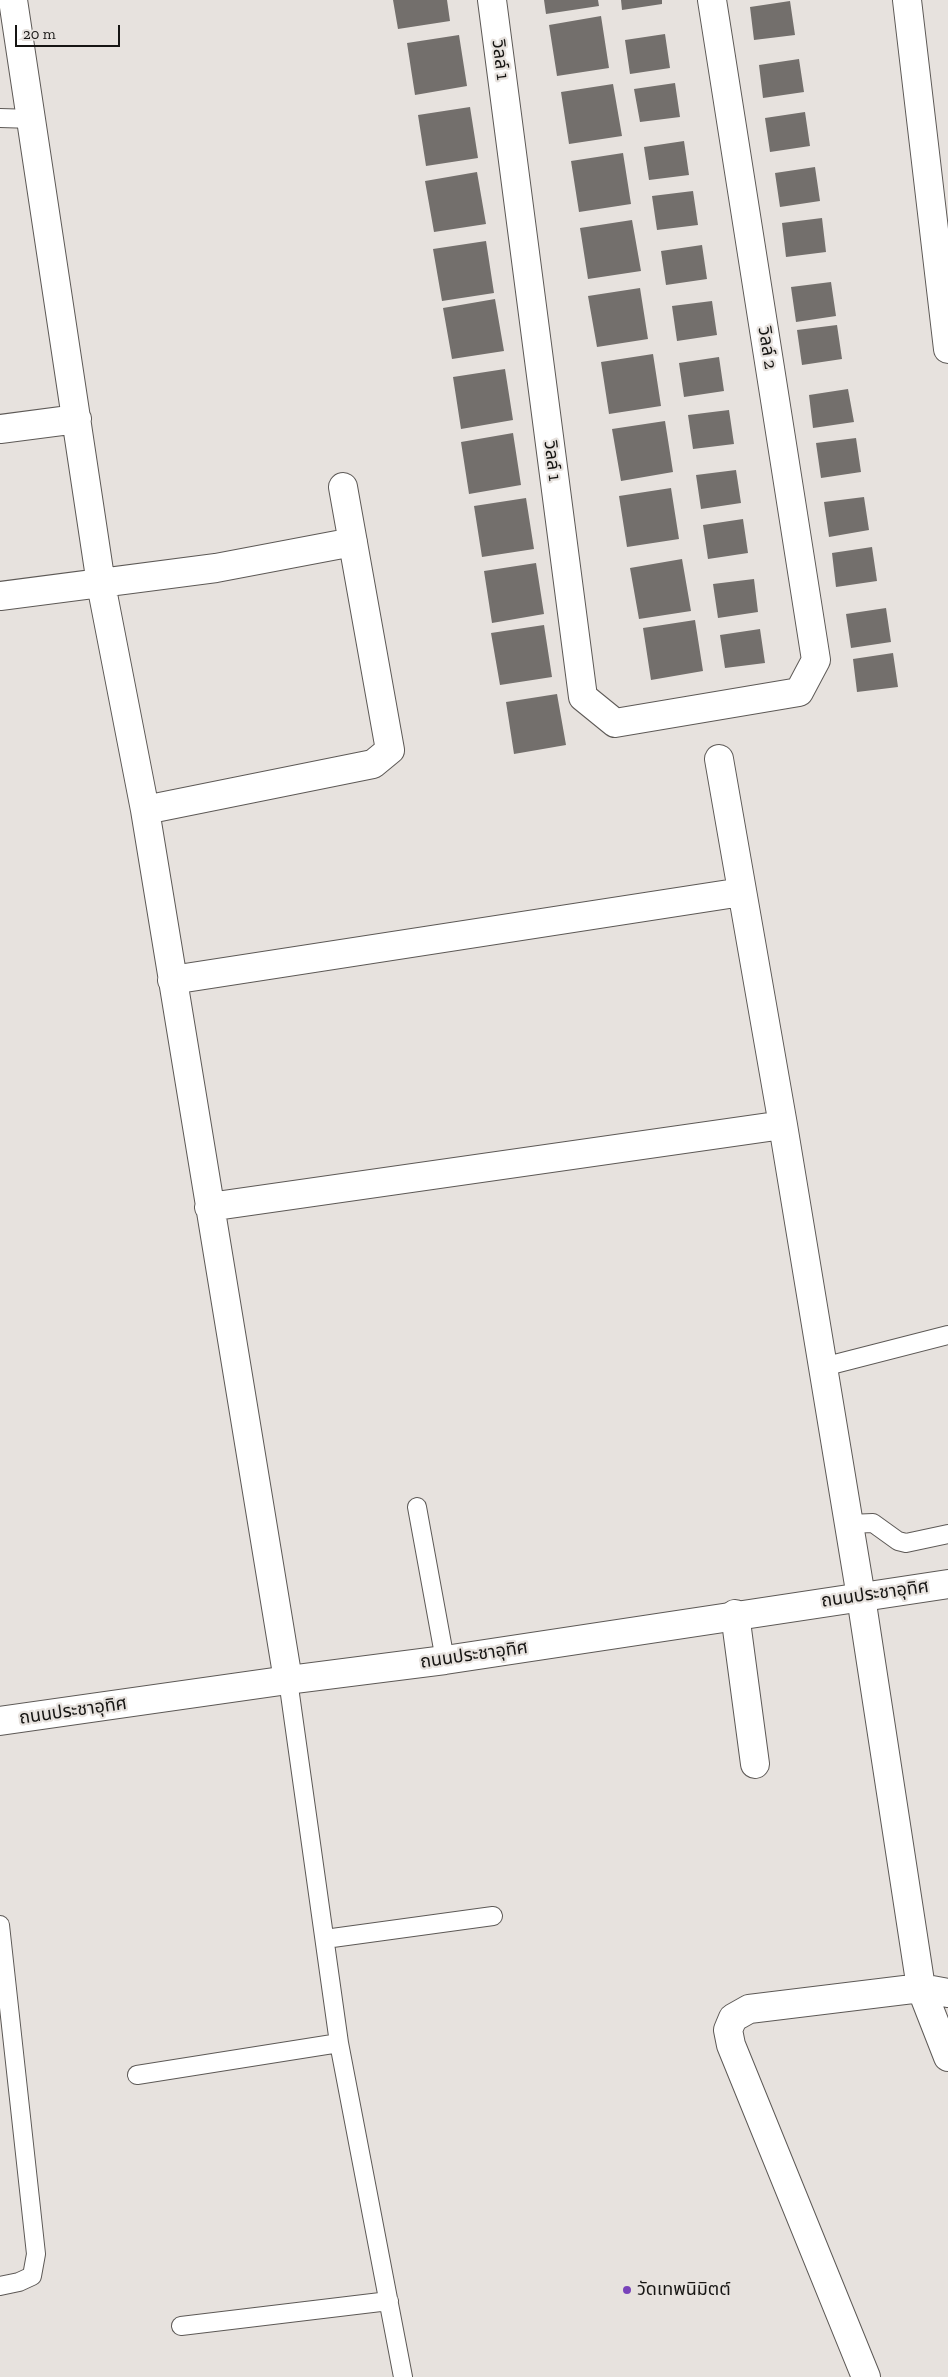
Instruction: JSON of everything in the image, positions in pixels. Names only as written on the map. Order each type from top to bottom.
[{"type":"street","points":[[13,0],[33,118],[101,584],[145,810],[288,1680]]},
{"type":"street","name":"วิลล์ 1","points":[[492,0],[583,697],[614,723],[799,692]]},
{"type":"street","name":"วิลล์ 2","points":[[712,0],[816,660],[799,692]]},
{"type":"street","points":[[907,0],[948,349]]},
{"type":"street","points":[[0,429],[77,419]]},
{"type":"street","points":[[145,810],[373,764],[390,750],[343,487]]},
{"type":"street","points":[[0,596],[216,568],[353,542]]},
{"type":"street","points":[[719,760],[783,1124],[849,1524],[921,1988],[948,2057]]},
{"type":"street","points":[[172,980],[742,892]]},
{"type":"street","points":[[209,1208],[783,1124]]},
{"type":"street","name":"ถนนประชาอุทิศ","points":[[0,1721],[288,1680],[445,1660],[735,1614],[948,1584]]},
{"type":"street","points":[[735,1614],[755,1764]]},
{"type":"street","points":[[866,2377],[731,2046],[728,2030],[733,2018],[749,2009],[921,1988],[948,1994]]},
{"type":"lane","points":[[0,118],[33,118]]},
{"type":"lane","points":[[823,1367],[948,1335]]},
{"type":"lane","points":[[418,1507],[445,1660]]},
{"type":"lane","points":[[849,1524],[873,1523],[898,1542],[906,1543],[948,1534]]},
{"type":"lane","points":[[288,1680],[339,2043],[403,2377]]},
{"type":"lane","points":[[325,1939],[493,1916]]},
{"type":"lane","points":[[0,1926],[36,2254],[32,2276],[20,2282],[0,2286]]},
{"type":"lane","points":[[137,2075],[339,2043]]},
{"type":"lane","points":[[181,2326],[389,2301]]},
{"type":"building","points":[[393,0],[447,0],[450,21],[398,29]]},
{"type":"building","points":[[544,0],[598,0],[599,6],[546,14]]},
{"type":"building","points":[[621,0],[662,0],[662,4],[622,10]]},
{"type":"building","points":[[790,1],[795,35],[754,40],[750,7]]},
{"type":"building","points":[[601,16],[609,68],[557,76],[549,25]]},
{"type":"building","points":[[665,34],[670,68],[630,74],[625,40]]},
{"type":"building","points":[[459,35],[467,86],[415,95],[407,43]]},
{"type":"building","points":[[799,59],[804,92],[763,98],[759,65]]},
{"type":"building","points":[[675,83],[680,117],[640,122],[634,89]]},
{"type":"building","points":[[613,84],[622,136],[569,144],[561,92]]},
{"type":"building","points":[[470,107],[478,158],[426,166],[418,115]]},
{"type":"building","points":[[805,112],[810,146],[770,152],[765,118]]},
{"type":"building","points":[[684,141],[689,175],[649,180],[644,147]]},
{"type":"building","points":[[623,153],[631,204],[579,212],[571,161]]},
{"type":"building","points":[[815,167],[820,201],[780,207],[775,173]]},
{"type":"building","points":[[477,172],[486,224],[434,232],[425,181]]},
{"type":"building","points":[[693,191],[698,225],[657,230],[652,196]]},
{"type":"building","points":[[822,218],[826,252],[786,257],[782,223]]},
{"type":"building","points":[[632,220],[641,271],[588,279],[580,228]]},
{"type":"building","points":[[486,241],[494,293],[442,301],[433,249]]},
{"type":"building","points":[[702,245],[707,279],[666,285],[661,251]]},
{"type":"building","points":[[831,282],[836,316],[796,322],[791,287]]},
{"type":"building","points":[[640,288],[648,339],[597,347],[588,296]]},
{"type":"building","points":[[495,299],[504,351],[452,359],[443,308]]},
{"type":"building","points":[[712,301],[717,335],[677,341],[672,306]]},
{"type":"building","points":[[837,325],[842,359],[802,365],[797,330]]},
{"type":"building","points":[[653,354],[661,406],[609,414],[601,362]]},
{"type":"building","points":[[719,357],[724,391],[684,397],[679,363]]},
{"type":"building","points":[[505,369],[513,420],[461,429],[453,377]]},
{"type":"building","points":[[848,389],[854,422],[813,428],[809,395]]},
{"type":"building","points":[[729,410],[734,444],[693,449],[688,415]]},
{"type":"building","points":[[665,421],[673,472],[621,481],[612,429]]},
{"type":"building","points":[[513,433],[521,485],[469,494],[461,442]]},
{"type":"building","points":[[856,438],[861,472],[821,478],[816,443]]},
{"type":"building","points":[[736,470],[741,503],[701,509],[696,475]]},
{"type":"building","points":[[671,488],[679,539],[627,547],[619,496]]},
{"type":"building","points":[[864,497],[869,530],[829,537],[824,502]]},
{"type":"building","points":[[526,498],[534,549],[482,557],[474,506]]},
{"type":"building","points":[[743,519],[748,553],[708,559],[703,525]]},
{"type":"building","points":[[872,547],[877,581],[836,587],[832,553]]},
{"type":"building","points":[[682,559],[691,611],[639,619],[630,568]]},
{"type":"building","points":[[536,563],[544,614],[492,623],[484,571]]},
{"type":"building","points":[[754,579],[758,612],[718,618],[713,584]]},
{"type":"building","points":[[886,608],[891,642],[851,648],[846,614]]},
{"type":"building","points":[[695,620],[703,671],[651,680],[643,628]]},
{"type":"building","points":[[544,625],[552,677],[500,685],[491,633]]},
{"type":"building","points":[[760,629],[765,663],[725,668],[720,635]]},
{"type":"building","points":[[893,653],[898,687],[857,692],[853,659]]},
{"type":"building","points":[[557,694],[566,745],[514,754],[506,702]]},
{"type":"place","name":"วัดเทพนิมิตต์","points":[[627,2290]]}]
